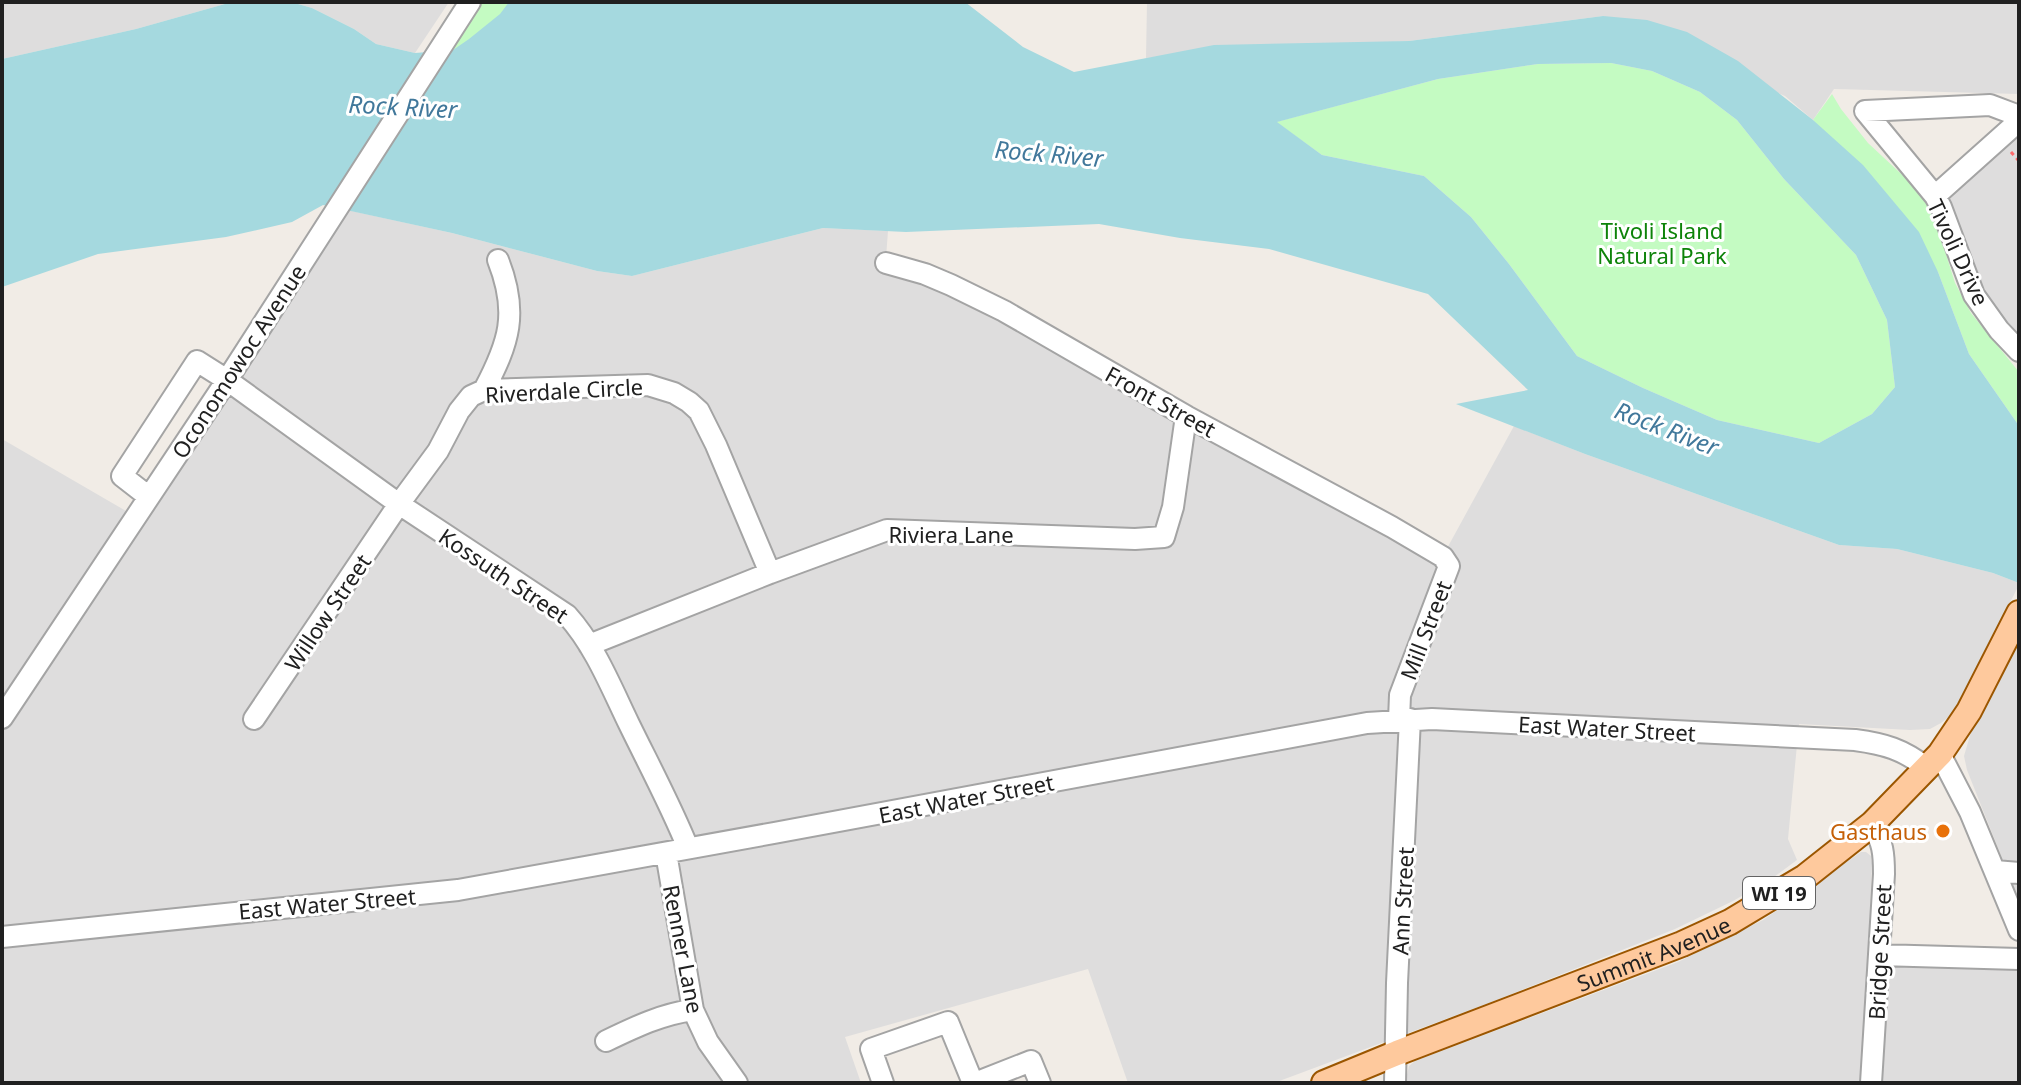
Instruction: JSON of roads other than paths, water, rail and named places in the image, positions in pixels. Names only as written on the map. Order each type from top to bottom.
[{"type":"main road","name":"WI 19","points":[[1934,761],[1969,711],[2019,613]]},
{"type":"main road","name":"Summit Avenue","points":[[1324,1083],[1682,944],[1730,922],[1805,877],[1872,824],[1934,761]]},
{"type":"street","name":"Oconomowoc Avenue","points":[[2,718],[227,380],[470,2]]},
{"type":"street","name":"Tivoli Drive","points":[[2019,118],[1990,105],[1865,111],[1935,196],[1974,295],[1999,330],[2019,351]]},
{"type":"street","points":[[1935,196],[2019,118]]},
{"type":"street","points":[[484,390],[499,361],[509,325],[508,289],[498,260]]},
{"type":"street","name":"Front Street","points":[[886,263],[951,285],[1004,311],[1186,416],[1430,549]]},
{"type":"street","name":"Kossuth Street","points":[[149,497],[122,476],[197,361],[399,504],[567,615],[589,645],[674,813],[688,848]]},
{"type":"street","name":"Riverdale Circle","points":[[399,504],[438,451],[459,411],[471,396],[484,390],[648,385],[674,393],[699,411],[770,573]]},
{"type":"street","name":"Riviera Lane","points":[[589,645],[887,530],[1135,539],[1164,537],[1173,507],[1186,416]]},
{"type":"street","name":"Willow Street","points":[[254,719],[399,504]]},
{"type":"street","name":"Mill Street","points":[[1404,719],[1400,695],[1449,566],[1443,557],[1430,549]]},
{"type":"street","name":"East Water Street","points":[[2,937],[434,893],[1351,726],[1404,719],[1855,740],[1892,747],[1912,757],[1934,761]]},
{"type":"street","name":"Ann Street","points":[[1395,1083],[1404,719]]},
{"type":"street","points":[[1934,761],[1970,812],[2019,930]]},
{"type":"street","name":"Bridge Street","points":[[1871,1083],[1884,853],[1872,824]]},
{"type":"street","name":"Renner Lane","points":[[666,853],[693,1010],[708,1042],[737,1083]]},
{"type":"street","points":[[1995,871],[2019,873]]},
{"type":"street","points":[[1879,955],[2019,959]]},
{"type":"street","points":[[606,1041],[653,1019],[673,1012],[693,1010]]},
{"type":"street","points":[[883,1083],[871,1049],[948,1022],[974,1083],[1031,1061],[1040,1083]]},
{"type":"water","name":"Rock River","points":[[232,2],[291,2],[312,8],[376,44],[415,53],[453,50],[500,14],[509,2],[965,2],[1023,47],[1074,72],[1214,45],[1409,41],[1603,16],[1647,20],[1687,32],[1738,61],[1813,120],[1863,165],[1919,232],[1938,272],[1969,354],[2019,423],[2019,583],[1993,573],[1897,549],[1839,545],[1456,404],[1528,390],[1428,294],[1269,249],[1099,224],[906,232],[823,228],[632,276],[597,271],[452,233],[323,205],[292,222],[226,237],[98,254],[2,287],[2,59],[136,29]],"holes":[[[1611,63],[1652,71],[1700,92],[1737,120],[1784,179],[1856,255],[1887,320],[1895,387],[1872,414],[1819,443],[1717,420],[1577,356],[1471,217],[1424,176],[1322,155],[1277,122],[1438,79],[1538,64]]]},
{"type":"place","name":"Gasthaus","points":[[1943,831]]},
{"type":"park label","name":"Tivoli Island Natural Park","points":[[1662,242]]}]
